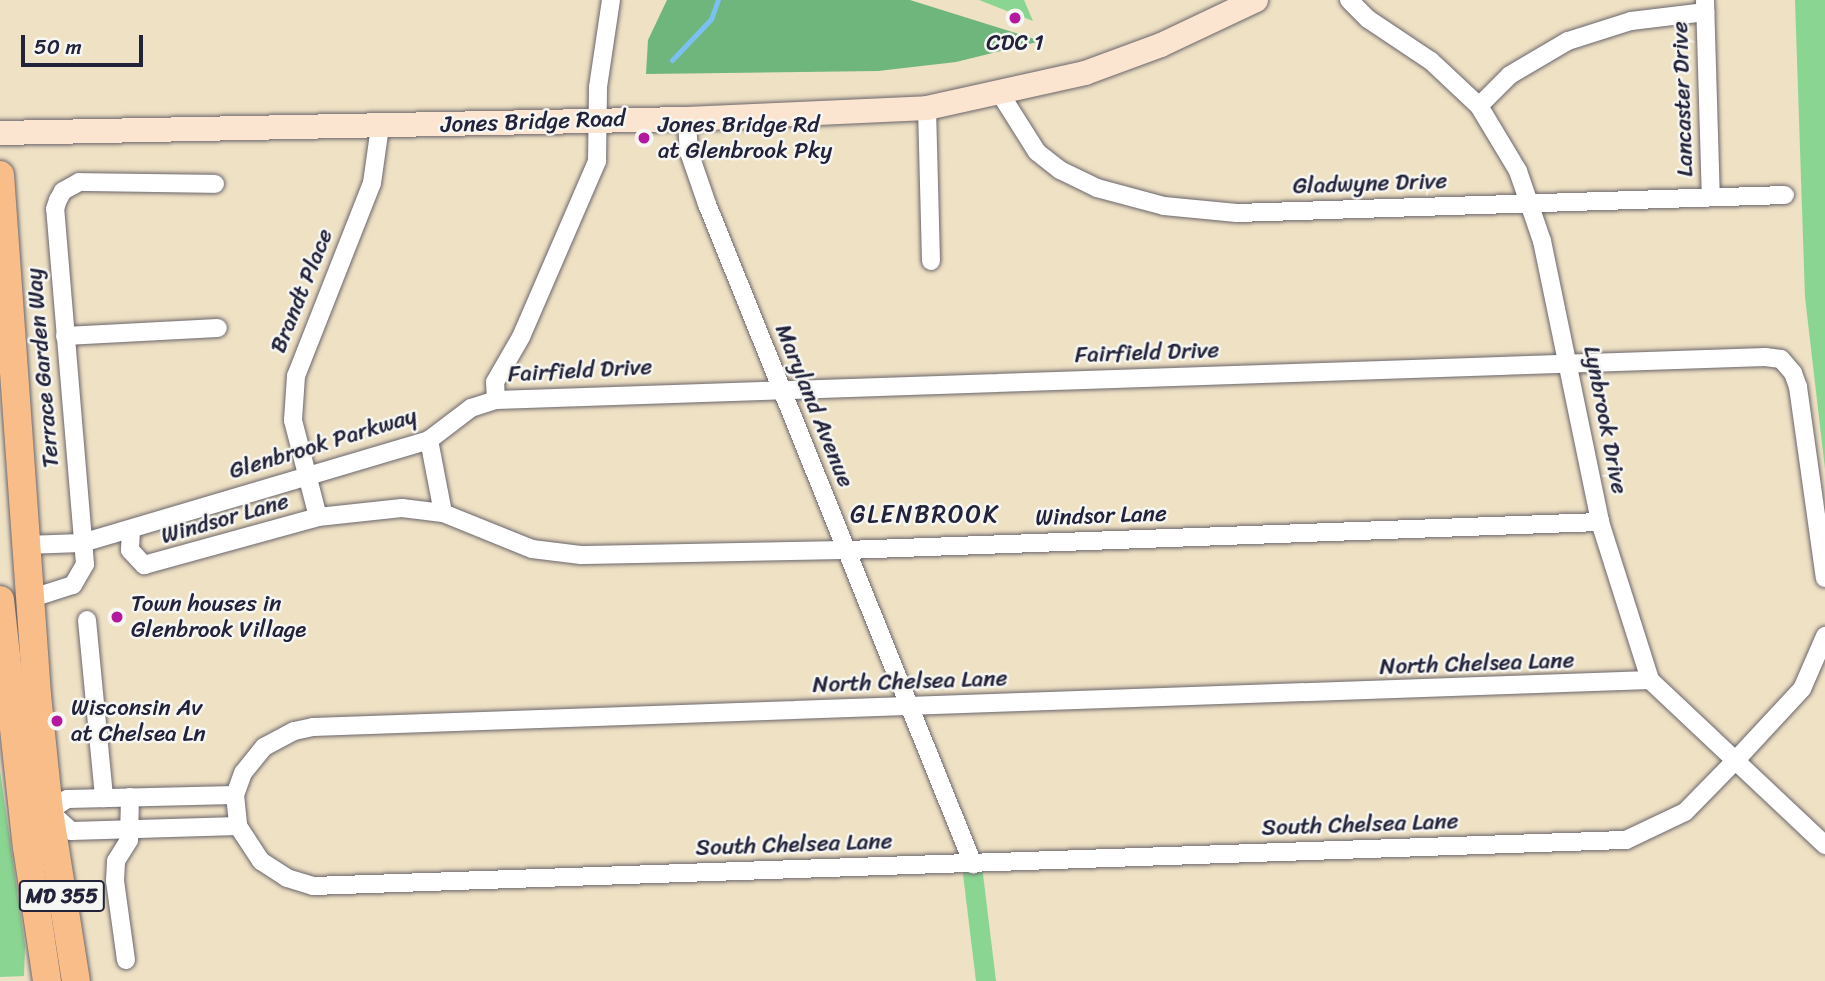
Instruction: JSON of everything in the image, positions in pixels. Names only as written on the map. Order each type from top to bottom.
[{"type":"main road","name":"Jones Bridge Road","points":[[0,132],[380,127],[600,118],[687,119],[927,108],[1001,95],[1085,73],[1136,55],[1256,0]]},
{"type":"main road","name":"MD 355","points":[[0,175],[29,599],[36,812],[47,981]]},
{"type":"main road","points":[[0,602],[29,599]]},
{"type":"main road","name":"MD 355","points":[[0,602],[36,812],[76,981]]},
{"type":"street","points":[[496,400],[495,382],[521,337],[597,161],[600,118],[598,87],[611,0]]},
{"type":"street","name":"Lynbrook Drive","points":[[1349,0],[1368,19],[1431,61],[1479,106],[1518,171],[1529,203],[1571,366],[1600,522],[1650,680],[1825,845]]},
{"type":"street","points":[[1479,106],[1510,75],[1568,41],[1630,21],[1705,6]]},
{"type":"street","name":"Lancaster Drive","points":[[1705,6],[1711,197]]},
{"type":"street","name":"Gladwyne Drive","points":[[1001,95],[1037,152],[1060,170],[1097,188],[1164,206],[1237,213],[1786,195]]},
{"type":"street","points":[[927,108],[931,261]]},
{"type":"street","name":"Maryland Avenue","points":[[687,119],[689,152],[778,387],[847,550],[973,864]]},
{"type":"street","name":"Brandt Place","points":[[306,475],[293,420],[296,376],[372,183],[380,127]]},
{"type":"street","name":"Terrace Garden Way","points":[[29,599],[62,591],[81,577],[82,543],[55,209],[63,191],[79,183],[215,184]]},
{"type":"street","points":[[65,336],[218,328]]},
{"type":"street","name":"Fairfield Drive","points":[[496,400],[778,387],[1571,366],[1765,357],[1781,359],[1793,373],[1825,578]]},
{"type":"street","name":"Glenbrook Parkway","points":[[25,545],[82,543],[429,440],[471,408],[496,400]]},
{"type":"street","points":[[429,440],[443,513]]},
{"type":"street","name":"Windsor Lane","points":[[306,475],[318,517]]},
{"type":"street","name":"Windsor Lane","points":[[131,530],[130,550],[144,565],[318,517],[402,508],[443,513],[497,538],[564,554],[847,550],[1600,522]]},
{"type":"street","points":[[87,620],[104,798]]},
{"type":"street","name":"South Chelsea Lane","points":[[238,826],[261,861],[287,878],[313,886],[1626,840],[1685,812],[1735,761],[1801,689],[1825,636]]},
{"type":"street","name":"North Chelsea Lane","points":[[235,795],[243,773],[264,747],[294,731],[313,727],[1650,680]]},
{"type":"street","points":[[235,795],[238,826],[71,831],[36,812],[67,799],[235,795]]},
{"type":"street","points":[[126,960],[115,881],[116,861],[128,847],[131,828],[130,797]]},
{"type":"green space","points":[[667,0],[910,0],[1041,41],[956,62],[878,71],[646,74],[648,40]]},
{"type":"green space","points":[[979,0],[1024,0],[1033,21]]},
{"type":"green space","points":[[1795,0],[1825,0],[1825,469],[1805,297]]},
{"type":"green space","points":[[0,771],[25,946],[24,976],[0,977]]},
{"type":"green space","points":[[962,866],[982,866],[996,981],[976,981]]},
{"type":"waterway","points":[[672,60],[711,19],[718,0]]},
{"type":"place","name":"CDC 1","points":[[1015,18]]},
{"type":"place","name":"Jones Bridge Rd at Glenbrook Pky","points":[[644,138]]},
{"type":"place","name":"Town houses in Glenbrook Village","points":[[117,617]]},
{"type":"place","name":"Wisconsin Av at Chelsea Ln","points":[[57,721]]},
{"type":"district","name":"GLENBROOK","points":[[925,515]]}]
